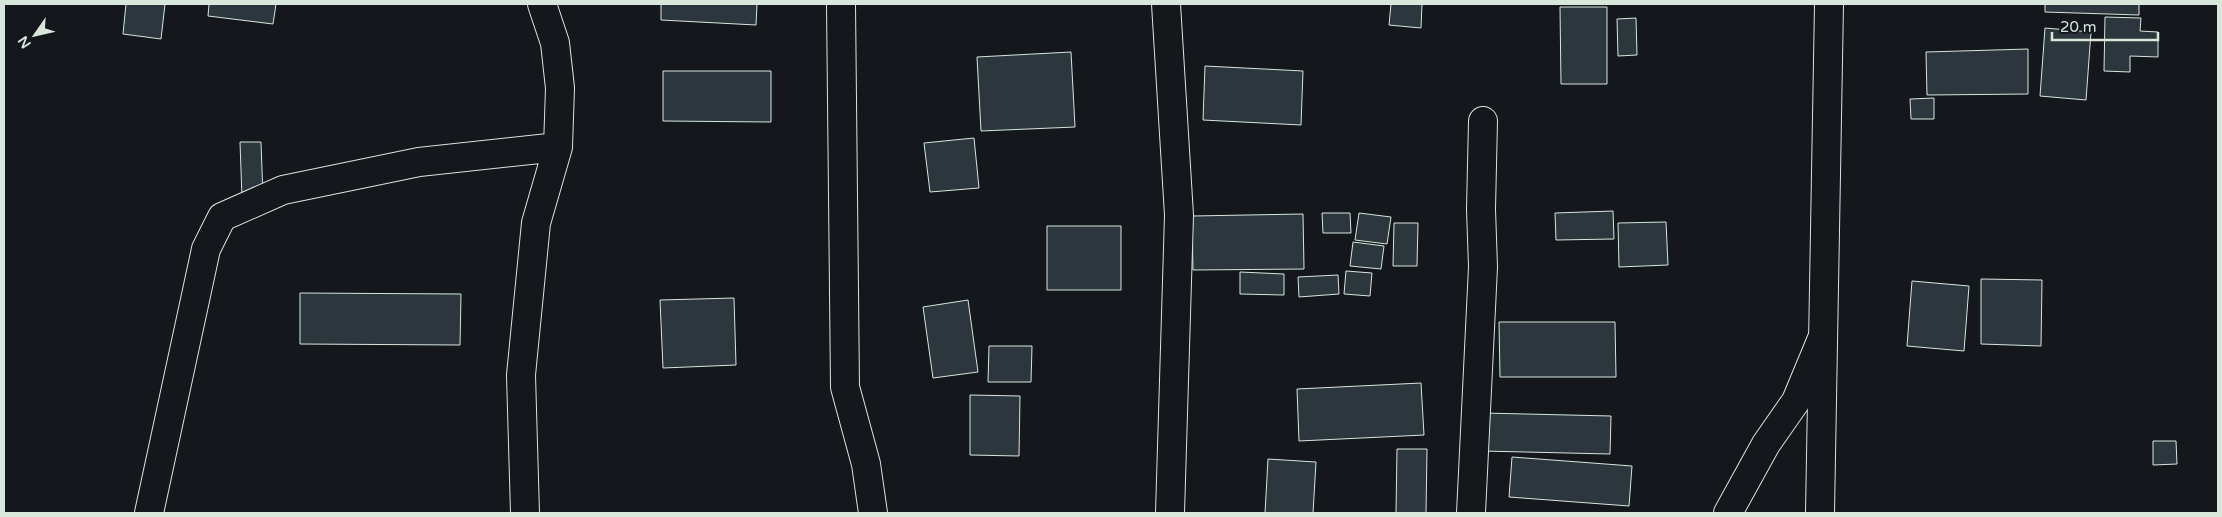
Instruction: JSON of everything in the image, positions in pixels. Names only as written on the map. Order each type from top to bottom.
[{"type":"street","points":[[525,513],[521,375],[536,224],[558,147],[560,88],[555,43],[542,4]]},
{"type":"street","points":[[841,4],[845,387],[866,464],[874,513]]},
{"type":"street","points":[[1166,4],[1179,216],[1170,513]]},
{"type":"street","points":[[1820,513],[1829,4]]},
{"type":"street","points":[[1471,513],[1483,267],[1481,209],[1483,120]]},
{"type":"street","points":[[149,513],[206,250],[222,217],[283,190],[419,162],[558,147]]},
{"type":"street","points":[[1728,513],[1766,444],[1796,401],[1823,336]]},
{"type":"building","points":[[126,4],[165,4],[161,39],[123,34]]},
{"type":"building","points":[[209,4],[276,4],[273,24],[208,16]]},
{"type":"building","points":[[661,4],[757,4],[756,25],[661,20]]},
{"type":"building","points":[[1391,4],[1422,4],[1421,28],[1389,25]]},
{"type":"building","points":[[2045,4],[2139,4],[2139,15],[2045,12]]},
{"type":"building","points":[[1560,7],[1607,7],[1607,84],[1561,84]]},
{"type":"building","points":[[2105,17],[2141,18],[2140,31],[2158,32],[2158,57],[2130,56],[2130,72],[2104,71]]},
{"type":"building","points":[[1636,18],[1637,55],[1618,56],[1617,19]]},
{"type":"building","points":[[2045,28],[2091,32],[2086,100],[2040,96]]},
{"type":"building","points":[[2028,49],[2028,94],[1927,95],[1926,52]]},
{"type":"building","points":[[1071,52],[1075,127],[981,131],[977,57]]},
{"type":"building","points":[[1205,66],[1303,71],[1301,125],[1203,120]]},
{"type":"building","points":[[663,71],[771,71],[771,122],[663,121]]},
{"type":"building","points":[[1934,98],[1934,119],[1911,119],[1910,99]]},
{"type":"building","points":[[974,138],[979,188],[930,192],[924,143]]},
{"type":"building","points":[[240,142],[261,142],[263,197],[242,198]]},
{"type":"building","points":[[1613,211],[1614,239],[1556,240],[1555,213]]},
{"type":"building","points":[[1322,213],[1350,213],[1351,233],[1323,233]]},
{"type":"building","points":[[1359,213],[1391,217],[1387,244],[1355,240]]},
{"type":"building","points":[[1303,214],[1304,269],[1193,270],[1192,216]]},
{"type":"building","points":[[1666,222],[1668,265],[1619,267],[1618,223]]},
{"type":"building","points":[[1394,223],[1418,223],[1417,266],[1393,266]]},
{"type":"building","points":[[1047,226],[1121,226],[1121,290],[1047,290]]},
{"type":"building","points":[[1353,242],[1384,246],[1381,269],[1350,266]]},
{"type":"building","points":[[1346,271],[1372,273],[1370,296],[1344,294]]},
{"type":"building","points":[[1240,272],[1284,274],[1284,295],[1240,294]]},
{"type":"building","points":[[1338,275],[1339,294],[1299,297],[1298,277]]},
{"type":"building","points":[[1981,279],[2042,280],[2041,346],[1981,344]]},
{"type":"building","points":[[1912,281],[1969,286],[1964,351],[1907,346]]},
{"type":"building","points":[[300,293],[461,294],[460,345],[300,344]]},
{"type":"building","points":[[734,298],[736,365],[663,368],[660,300]]},
{"type":"building","points":[[968,300],[978,372],[933,378],[923,307]]},
{"type":"building","points":[[1499,322],[1615,322],[1616,377],[1500,377]]},
{"type":"building","points":[[989,346],[1032,346],[1031,382],[988,382]]},
{"type":"building","points":[[1421,383],[1424,435],[1299,441],[1297,389]]},
{"type":"building","points":[[970,395],[1020,396],[1019,456],[970,455]]},
{"type":"building","points":[[1483,413],[1611,416],[1610,454],[1482,451]]},
{"type":"building","points":[[2153,441],[2176,441],[2177,464],[2153,465]]},
{"type":"building","points":[[1397,449],[1427,449],[1426,513],[1396,513]]},
{"type":"building","points":[[1512,457],[1632,466],[1629,506],[1509,497]]},
{"type":"building","points":[[1268,459],[1316,462],[1313,513],[1265,513]]}]
